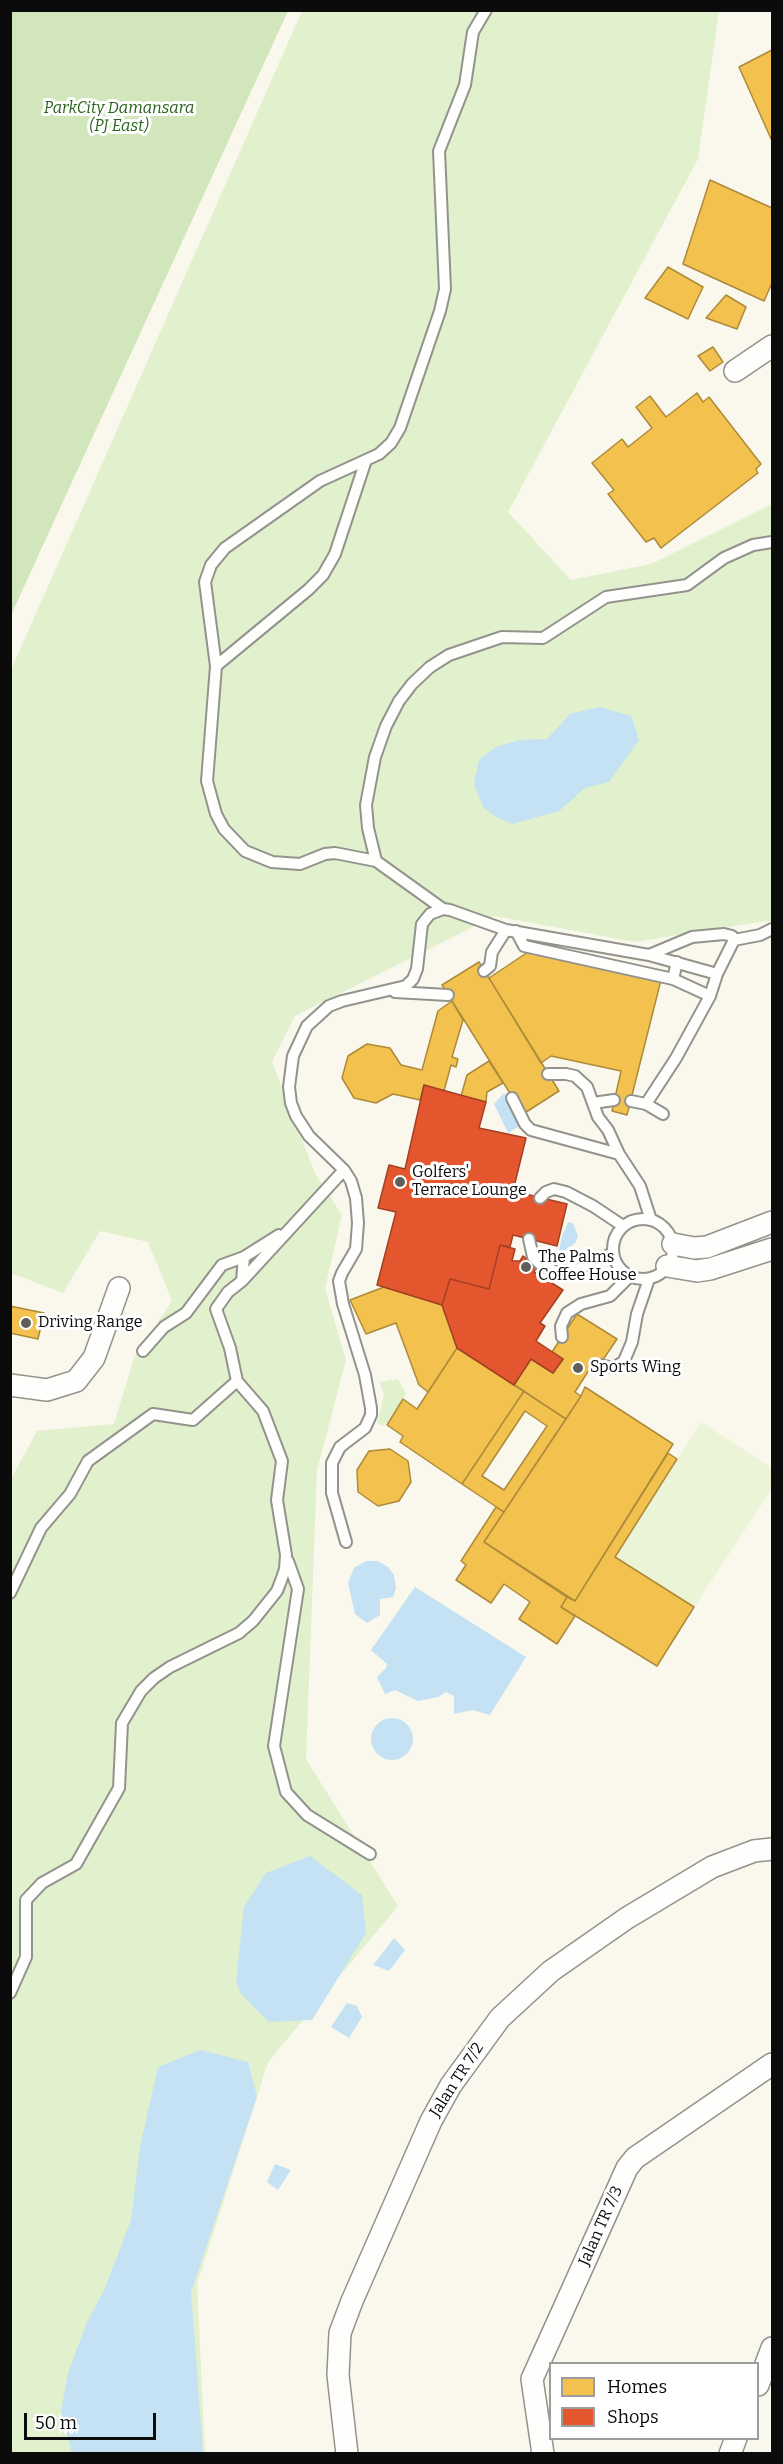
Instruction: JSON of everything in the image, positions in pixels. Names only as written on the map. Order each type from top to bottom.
[{"type":"street","points":[[735,371],[772,346]]},
{"type":"street","points":[[672,1244],[694,1248],[707,1247],[772,1222]]},
{"type":"street","points":[[667,1266],[697,1270],[710,1269],[772,1249]]},
{"type":"street","points":[[10,1385],[47,1390],[76,1381],[94,1358],[119,1288]]},
{"type":"street","name":"Jalan TR 7/2","points":[[347,2454],[338,2375],[340,2333],[430,2121],[452,2085],[500,2018],[551,1971],[627,1918],[712,1867],[754,1851],[772,1850]]},
{"type":"street","name":"Jalan TR 7/3","points":[[543,2454],[532,2379],[627,2168],[636,2158],[772,2064]]},
{"type":"street","points":[[759,2382],[772,2348]]},
{"type":"street","points":[[730,2454],[736,2440]]},
{"type":"lane","points":[[486,10],[473,32],[465,85],[439,151],[445,289],[440,311],[400,428],[391,443],[379,454],[365,462],[337,472],[303,491],[225,548],[207,574],[205,592],[216,666],[207,781],[216,814],[224,829],[245,851],[272,862],[300,864],[335,853],[376,861],[443,909],[511,930],[649,955],[717,974]]},
{"type":"lane","points":[[216,666],[323,575],[335,554],[365,462]]},
{"type":"lane","points":[[376,861],[368,828],[366,805],[375,757],[386,726],[399,701],[412,684],[430,667],[449,655],[502,637],[543,638],[606,597],[687,585],[724,558],[753,545],[772,542]]},
{"type":"lane","points":[[346,1542],[332,1493],[332,1463],[340,1447],[365,1428],[371,1408],[365,1375],[340,1290],[342,1273],[353,1256],[357,1242],[354,1188],[344,1170],[309,1136],[296,1116],[291,1103],[290,1088],[293,1056],[307,1026],[323,1011],[342,1001],[399,989],[413,979],[419,956],[422,924],[430,914],[443,909]]},
{"type":"lane","points":[[734,940],[760,935],[772,929]]},
{"type":"lane","points":[[484,971],[490,966],[492,952],[511,930]]},
{"type":"lane","points":[[511,930],[524,946],[674,979],[710,996]]},
{"type":"lane","points":[[649,955],[692,937],[724,934],[732,936],[734,940]]},
{"type":"lane","points":[[646,1104],[676,1058],[696,1016],[710,996],[717,974],[734,940]]},
{"type":"lane","points":[[674,979],[677,962]]},
{"type":"lane","points":[[382,992],[448,995]]},
{"type":"lane","points":[[548,1074],[575,1076],[587,1087],[619,1154],[640,1186],[651,1220]]},
{"type":"lane","points":[[512,1098],[525,1124],[531,1130],[619,1154]]},
{"type":"lane","points":[[593,1103],[614,1100]]},
{"type":"lane","points":[[631,1101],[646,1104],[663,1114]]},
{"type":"lane","points":[[344,1170],[242,1281],[228,1292],[216,1309],[230,1348],[237,1381],[263,1411],[282,1461],[278,1508],[286,1555],[298,1589],[274,1746],[286,1792],[307,1815],[370,1854]]},
{"type":"lane","points":[[540,1198],[546,1192],[554,1189],[566,1192],[593,1206],[623,1226]]},
{"type":"lane","points":[[641,1219],[651,1220],[665,1228],[672,1244],[672,1256],[662,1272],[649,1279],[629,1277],[615,1262],[612,1253],[616,1234],[623,1226],[641,1219]]},
{"type":"lane","points":[[143,1351],[164,1328],[186,1313],[222,1265],[244,1257],[292,1227]]},
{"type":"lane","points":[[530,1239],[533,1257],[540,1264],[556,1272],[578,1269],[612,1253]]},
{"type":"lane","points":[[242,1281],[244,1257]]},
{"type":"lane","points":[[562,1336],[561,1326],[567,1313],[581,1304],[610,1296],[629,1277]]},
{"type":"lane","points":[[600,1365],[614,1368],[624,1361],[632,1342],[637,1314],[649,1279]]},
{"type":"lane","points":[[10,1593],[41,1528],[70,1494],[88,1461],[153,1414],[193,1420],[237,1381]]},
{"type":"lane","points":[[10,1993],[26,1957],[26,1900],[42,1883],[76,1864],[119,1788],[122,1723],[135,1699],[154,1678],[184,1659],[239,1633],[253,1621],[277,1591],[285,1569],[286,1555]]},
{"type":"green space","name":"ParkCity Damansara (PJ East)","points":[[10,11],[288,11],[11,615]]},
{"type":"green space","points":[[302,11],[719,11],[698,159],[508,512],[571,580],[651,564],[772,504],[772,922],[766,921],[635,942],[495,916],[295,1016],[272,1062],[315,1173],[342,1215],[325,1288],[346,1360],[317,1470],[306,1759],[398,1906],[268,2062],[197,2284],[205,2453],[11,2454],[11,1479],[37,1431],[114,1424],[134,1358],[172,1301],[148,1242],[100,1231],[63,1293],[11,1273],[11,670]]},
{"type":"green space","points":[[398,1379],[406,1394],[384,1426],[377,1423],[384,1395],[380,1382]]},
{"type":"green space","points":[[701,1422],[772,1468],[772,1489],[694,1607],[615,1557]]},
{"type":"water","points":[[599,707],[631,716],[639,740],[609,782],[585,788],[559,811],[512,824],[496,817],[483,807],[474,784],[479,760],[496,747],[520,740],[547,739],[570,714]]},
{"type":"water","points":[[504,1093],[523,1124],[508,1133],[494,1104]]},
{"type":"water","points":[[568,1222],[573,1223],[578,1236],[575,1243],[563,1252],[559,1250]]},
{"type":"water","points":[[366,1561],[378,1561],[388,1567],[394,1575],[396,1588],[393,1597],[380,1599],[380,1615],[367,1623],[355,1614],[348,1583],[354,1568]]},
{"type":"water","points":[[415,1587],[526,1657],[490,1715],[473,1710],[454,1714],[454,1696],[446,1692],[438,1697],[418,1701],[395,1690],[385,1694],[377,1677],[387,1664],[371,1650]]},
{"type":"water","points":[[392,1718],[400,1719],[407,1724],[412,1731],[412,1747],[407,1754],[400,1759],[392,1760],[384,1759],[377,1754],[372,1747],[371,1739],[372,1731],[377,1724],[384,1719]]},
{"type":"water","points":[[310,1856],[362,1895],[366,1933],[312,2020],[269,2022],[241,1994],[236,1981],[244,1907],[266,1873]]},
{"type":"water","points":[[394,1938],[405,1950],[389,1971],[373,1965]]},
{"type":"water","points":[[347,2003],[357,2006],[362,2017],[349,2038],[331,2027]]},
{"type":"water","points":[[200,2050],[248,2062],[257,2097],[191,2292],[203,2453],[72,2453],[61,2411],[68,2373],[87,2322],[105,2288],[131,2220],[140,2147],[158,2067]]},
{"type":"water","points":[[275,2164],[291,2170],[278,2190],[267,2182]]},
{"type":"building: Homes","points":[[772,50],[772,141],[739,67]]},
{"type":"building: Homes","points":[[710,180],[772,208],[772,283],[764,301],[683,264]]},
{"type":"building: Homes","points":[[668,267],[703,287],[688,319],[645,298]]},
{"type":"building: Homes","points":[[726,295],[746,307],[737,329],[706,318]]},
{"type":"building: Homes","points":[[713,347],[723,362],[710,371],[698,356]]},
{"type":"building: Homes","points":[[697,393],[703,402],[709,397],[761,464],[756,469],[758,473],[661,548],[654,538],[646,542],[608,494],[614,490],[592,463],[622,439],[628,447],[652,428],[636,407],[650,396],[666,417]]},
{"type":"building: Homes","points":[[531,950],[661,980],[627,1115],[612,1111],[621,1071],[551,1056],[541,1063],[489,978]]},
{"type":"building: Homes","points":[[479,962],[559,1091],[523,1114],[442,985]]},
{"type":"building: Homes","points":[[452,1001],[463,1020],[452,1057],[458,1059],[456,1067],[451,1065],[444,1091],[424,1085],[420,1100],[393,1094],[376,1103],[354,1098],[342,1078],[348,1056],[367,1044],[390,1048],[401,1065],[422,1070],[438,1011]]},
{"type":"building: Homes","points":[[489,1061],[503,1083],[487,1092],[486,1102],[461,1096],[467,1075]]},
{"type":"building: Homes","points":[[384,1287],[442,1305],[457,1348],[428,1392],[419,1385],[396,1323],[366,1334],[350,1300]]},
{"type":"building: Homes","name":"Driving Range","points":[[10,1306],[44,1313],[38,1339],[10,1333]]},
{"type":"building: Homes","name":"Sports Wing","points":[[577,1314],[617,1339],[594,1373],[589,1370],[575,1392],[581,1396],[566,1419],[514,1385],[531,1359],[553,1373],[563,1359],[552,1352]]},
{"type":"building: Homes","points":[[457,1348],[524,1391],[462,1484],[400,1442],[403,1436],[387,1425],[403,1399],[417,1409]]},
{"type":"building: Homes","points":[[585,1387],[673,1444],[575,1601],[484,1542]]},
{"type":"building: Homes","points":[[524,1391],[566,1419],[504,1512],[462,1484]],"holes":[[[525,1411],[547,1426],[504,1490],[482,1476]]]},
{"type":"building: Homes","points":[[390,1449],[408,1461],[411,1482],[399,1501],[378,1506],[358,1492],[357,1470],[369,1451]]},
{"type":"building: Homes","points":[[668,1453],[677,1459],[615,1557],[694,1607],[657,1666],[561,1607],[567,1597],[575,1601]]},
{"type":"building: Homes","points":[[496,1507],[504,1512],[484,1542],[567,1597],[561,1607],[575,1616],[557,1644],[519,1619],[530,1602],[504,1584],[491,1603],[456,1580],[466,1565],[461,1561]]},
{"type":"building: Shops","points":[[424,1085],[486,1102],[479,1128],[526,1138],[513,1191],[567,1204],[557,1246],[513,1235],[510,1247],[500,1245],[489,1289],[450,1279],[442,1305],[377,1285],[396,1212],[378,1208],[389,1165],[405,1169]]},
{"type":"building: Shops","points":[[500,1245],[515,1249],[512,1261],[520,1261],[523,1256],[537,1266],[534,1272],[563,1290],[540,1323],[545,1326],[536,1341],[563,1359],[553,1373],[531,1359],[514,1385],[457,1348],[442,1305],[450,1279],[489,1289]]},
{"type":"place","name":"Golfers' Terrace Lounge","points":[[400,1182]]},
{"type":"place","name":"The Palms Coffee House","points":[[526,1267]]},
{"type":"place","name":"Driving Range","points":[[26,1323]]},
{"type":"place","name":"Sports Wing","points":[[578,1368]]}]
